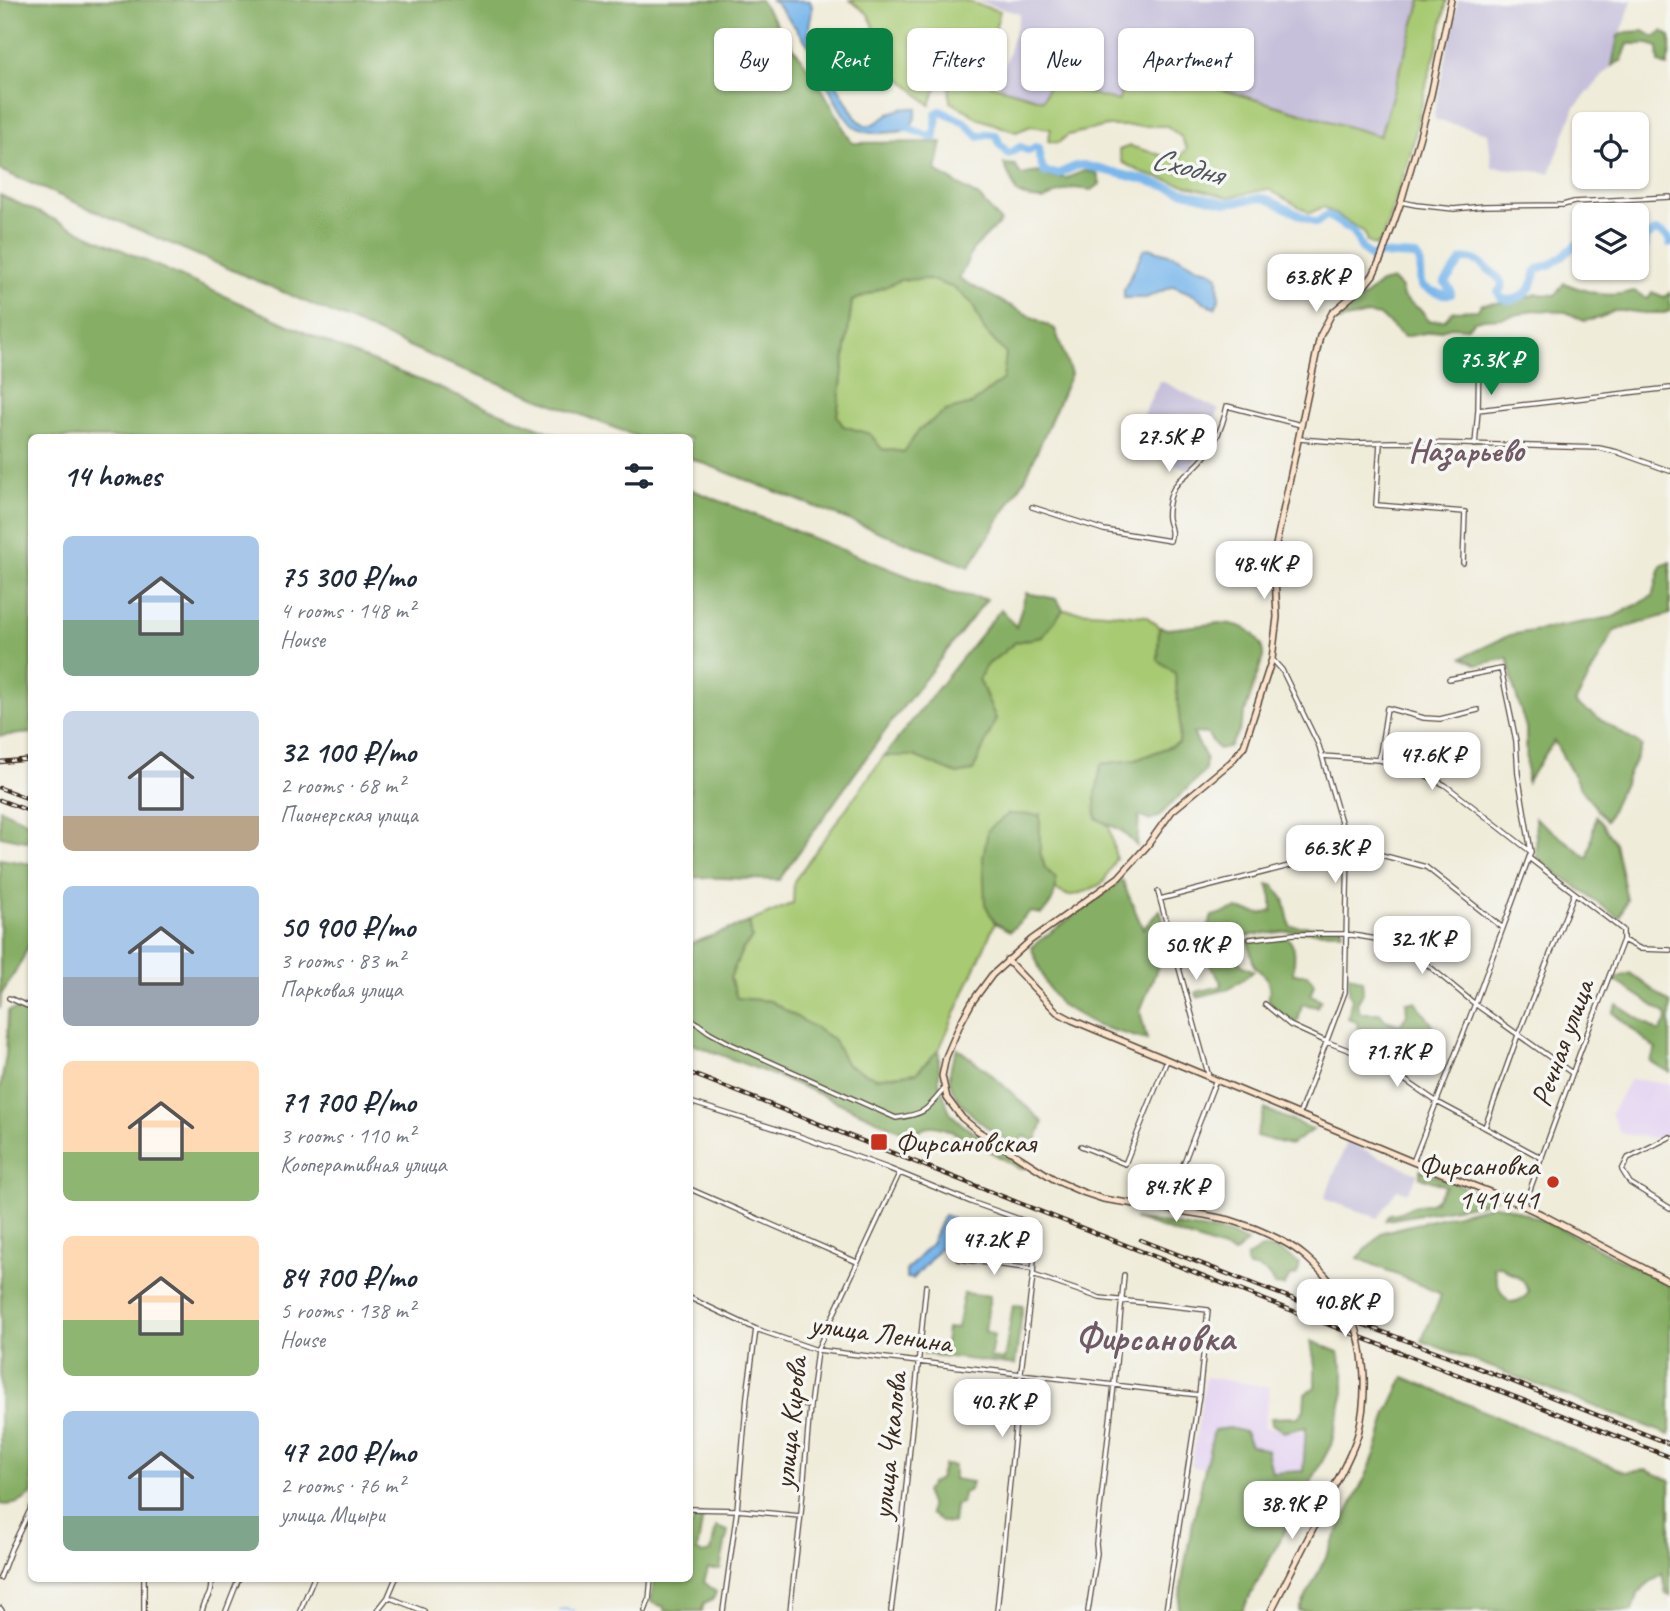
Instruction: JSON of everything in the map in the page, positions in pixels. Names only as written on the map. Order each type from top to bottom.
[{"type":"street","points":[[1271,1611],[1350,1455],[1357,1435],[1362,1413],[1362,1354],[1345,1302],[1324,1274],[1305,1256],[1281,1240],[1254,1228],[1205,1215],[1103,1199],[1082,1192],[1039,1170],[962,1118],[947,1098],[942,1076],[961,1022],[983,986],[1007,960],[1031,940],[1119,877],[1134,862],[1172,811],[1231,762],[1244,746],[1272,659],[1277,604],[1274,556],[1320,336],[1332,313],[1365,285],[1381,258],[1401,201],[1431,95],[1451,0]]},
{"type":"street","points":[[1401,201],[1454,209],[1670,197]]},
{"type":"street","points":[[1475,445],[1479,348]]},
{"type":"street","points":[[1478,410],[1670,388]]},
{"type":"street","points":[[1032,507],[1104,530],[1170,541],[1172,533],[1168,511],[1172,492],[1183,475],[1194,468],[1217,439],[1227,406],[1301,425]]},
{"type":"street","points":[[1299,439],[1353,443],[1599,448],[1670,471]]},
{"type":"street","points":[[1380,443],[1376,505],[1465,512],[1463,563]]},
{"type":"street","points":[[1272,659],[1282,670],[1319,746],[1348,846],[1345,992],[1299,1115]]},
{"type":"street","points":[[1413,1162],[1531,852],[1518,774],[1516,741],[1501,669],[1449,679]]},
{"type":"street","points":[[1379,760],[1387,708],[1424,718],[1440,719],[1478,710]]},
{"type":"street","points":[[1322,756],[1379,760],[1409,767],[1446,785],[1531,852]]},
{"type":"street","points":[[1348,846],[1426,866],[1503,928]]},
{"type":"street","points":[[1529,858],[1623,930],[1623,940],[1641,949],[1670,950]]},
{"type":"street","points":[[1160,899],[1289,866],[1348,859]]},
{"type":"street","points":[[1158,892],[1209,1077]]},
{"type":"street","points":[[1485,1127],[1574,894]]},
{"type":"street","points":[[1250,939],[1294,934],[1346,934],[1401,943],[1475,1004],[1572,1073]]},
{"type":"street","name":"Речная улица","points":[[1524,1206],[1623,940]]},
{"type":"street","points":[[1007,960],[1058,1012],[1072,1020],[1524,1206],[1670,1282]]},
{"type":"street","points":[[9,998],[28,1006]]},
{"type":"street","points":[[1265,1004],[1290,1025],[1377,1061],[1437,1102],[1542,1158]]},
{"type":"street","points":[[693,1020],[731,1044],[896,1118],[918,1115],[931,1105],[944,1089]]},
{"type":"street","points":[[1081,1146],[1125,1164],[1167,1060]]},
{"type":"street","points":[[1176,1183],[1217,1081]]},
{"type":"street","points":[[693,1103],[785,1131],[1036,1225],[997,1611]]},
{"type":"street","points":[[1670,1137],[1628,1158],[1622,1170],[1630,1183],[1670,1208]]},
{"type":"street","name":"улица Кирова","points":[[790,1611],[817,1350],[899,1173]]},
{"type":"street","points":[[693,1189],[857,1262]]},
{"type":"street","points":[[958,1259],[1033,1269]]},
{"type":"street","points":[[1033,1275],[1100,1298],[1208,1310],[1199,1395],[1166,1611]]},
{"type":"street","points":[[1088,1611],[1097,1553],[1124,1275]]},
{"type":"street","name":"улица Чкалова","points":[[891,1611],[926,1286]]},
{"type":"street","name":"улица Ленина","points":[[693,1299],[756,1329],[817,1350],[1199,1395]]},
{"type":"street","points":[[723,1611],[737,1510],[756,1329]]},
{"type":"street","points":[[792,1404],[810,1406]]},
{"type":"street","points":[[693,1509],[800,1516]]},
{"type":"street","points":[[0,1578],[28,1514]]},
{"type":"street","points":[[144,1582],[144,1611]]},
{"type":"street","points":[[202,1611],[211,1594],[211,1582]]},
{"type":"street","points":[[226,1611],[237,1582]]},
{"type":"street","points":[[300,1611],[312,1582]]},
{"type":"street","points":[[377,1611],[388,1597],[394,1582]]},
{"type":"street","points":[[645,1611],[651,1582]]},
{"type":"street","points":[[388,1597],[424,1611]]},
{"type":"shaded area","points":[[975,0],[1421,0],[1380,136],[1226,91],[1254,91],[1254,28],[1118,28],[1118,91],[1130,91],[1119,101],[1075,91],[1104,91],[1104,28],[1021,28],[1021,91],[1047,91],[1043,100],[1007,90],[1007,58],[1020,14]]},
{"type":"shaded area","points":[[1458,0],[1632,0],[1610,68],[1572,112],[1550,173],[1492,167],[1488,133],[1436,120],[1434,115]]},
{"type":"shaded area","points":[[1160,380],[1219,410],[1190,471],[1130,440]]},
{"type":"shaded area","points":[[1630,1079],[1670,1084],[1670,1134],[1659,1139],[1620,1133],[1611,1114]]},
{"type":"shaded area","points":[[1347,1142],[1418,1174],[1407,1193],[1397,1189],[1378,1218],[1324,1199]]},
{"type":"shaded area","points":[[1206,1377],[1270,1387],[1264,1427],[1308,1433],[1301,1476],[1191,1467]]},
{"type":"green space","points":[[0,0],[760,0],[780,28],[714,28],[714,91],[792,91],[792,45],[806,65],[806,91],[823,91],[852,143],[942,142],[936,171],[979,197],[1001,222],[973,249],[959,279],[1055,329],[1071,374],[1025,479],[969,567],[693,459],[693,434],[630,434],[450,364],[0,170]],"holes":[[[929,279],[954,288],[972,303],[984,330],[1006,354],[1003,379],[972,404],[946,411],[919,430],[904,452],[882,449],[870,434],[843,426],[837,416],[852,301],[901,280]]]},
{"type":"green space","points":[[850,0],[961,0],[1000,11],[995,28],[907,28],[907,84],[893,71],[893,28],[873,28],[868,14]]},
{"type":"green space","points":[[1421,0],[1447,0],[1410,156],[1382,239],[1376,246],[1367,242],[1364,232],[1323,207],[1310,213],[1268,189],[1228,197],[1145,174],[1122,162],[1119,150],[1130,146],[1178,160],[1187,148],[1181,137],[1167,126],[1107,126],[1068,135],[1058,143],[1048,141],[1051,129],[1031,126],[1016,132],[977,118],[950,102],[950,91],[1007,90],[1043,100],[1046,91],[1078,91],[1119,101],[1121,91],[1226,91],[1380,136]]},
{"type":"green space","points":[[1644,31],[1654,37],[1663,31],[1670,37],[1667,66],[1659,63],[1658,47],[1628,44],[1622,60],[1612,66],[1618,36],[1627,32]]},
{"type":"green space","points":[[915,91],[935,91],[930,105]]},
{"type":"green space","points":[[1004,164],[1015,165],[1021,175],[1037,172],[1067,178],[1084,171],[1097,173],[1100,184],[1092,190],[1073,188],[1043,200],[1032,199],[1017,193]]},
{"type":"green space","points":[[0,195],[344,350],[554,434],[28,434],[28,733],[0,736]]},
{"type":"green space","points":[[901,279],[929,279],[954,288],[972,303],[984,330],[1006,353],[1003,379],[972,404],[946,411],[919,430],[905,452],[882,449],[870,434],[843,426],[837,416],[852,301]]},
{"type":"green space","points":[[1393,280],[1401,288],[1403,297],[1422,311],[1429,321],[1445,320],[1453,311],[1478,310],[1481,304],[1511,302],[1537,294],[1555,295],[1564,283],[1599,294],[1615,295],[1634,291],[1648,299],[1652,292],[1664,297],[1670,293],[1670,311],[1614,311],[1600,318],[1584,321],[1566,312],[1533,310],[1475,321],[1466,328],[1451,327],[1404,337],[1381,316],[1367,314],[1333,322],[1381,283]]},
{"type":"green space","points":[[693,490],[950,593],[987,599],[893,720],[779,880],[693,877]]},
{"type":"green space","points":[[1670,562],[1670,614],[1614,631],[1575,703],[1642,746],[1606,821],[1580,787],[1554,741],[1527,782],[1526,728],[1508,658],[1477,665],[1463,657],[1510,635],[1613,617],[1653,596],[1661,566]]},
{"type":"green space","points":[[1026,593],[1057,599],[1063,610],[1042,637],[1016,642],[985,667],[979,679],[996,719],[973,771],[957,774],[914,756],[884,756],[1001,609],[1016,627]]},
{"type":"green space","points":[[1063,610],[1146,616],[1159,627],[1158,660],[1175,673],[1179,743],[1136,760],[1101,764],[1096,818],[1109,826],[1116,858],[1103,883],[1069,896],[1056,890],[1056,879],[1045,868],[1040,852],[1040,815],[985,903],[995,923],[939,1050],[916,1073],[876,1078],[847,1065],[833,1039],[770,1001],[737,998],[730,978],[742,950],[752,938],[749,922],[793,903],[794,881],[884,756],[914,756],[957,774],[996,719],[979,679],[984,667],[1016,642],[1042,637]]},
{"type":"green space","points":[[1220,623],[1248,630],[1259,642],[1263,652],[1239,731],[1229,747],[1218,749],[1207,734],[1193,733],[1206,758],[1205,771],[1158,817],[1148,820],[1139,816],[1137,846],[1122,831],[1096,818],[1095,800],[1101,764],[1136,760],[1179,743],[1175,673],[1158,660],[1159,627],[1168,629]]},
{"type":"green space","points":[[0,809],[28,823],[28,841],[0,836]]},
{"type":"green space","points":[[1008,814],[1040,815],[1040,852],[1045,868],[1056,879],[1055,893],[1048,907],[1041,914],[1030,912],[1010,931],[995,923],[985,904],[983,858],[988,830]]},
{"type":"green space","points":[[1596,816],[1615,843],[1627,900],[1619,918],[1537,858],[1535,818],[1588,858]]},
{"type":"green space","points":[[0,859],[28,863],[28,947],[1,995],[0,1009]]},
{"type":"green space","points":[[1122,880],[1143,929],[1160,910],[1169,939],[1140,1011],[1147,1040],[1098,1026],[1060,1004],[1046,984],[1031,947]]},
{"type":"green space","points":[[1268,885],[1273,885],[1284,899],[1290,926],[1342,927],[1343,932],[1289,931],[1245,936],[1239,928],[1230,930],[1241,965],[1254,971],[1229,989],[1197,997],[1196,992],[1222,986],[1203,955],[1196,937],[1206,932],[1212,916],[1237,909],[1262,914],[1272,911]]},
{"type":"green space","points":[[749,922],[752,938],[742,950],[730,978],[737,998],[770,1001],[833,1039],[847,1065],[876,1078],[916,1073],[939,1050],[939,1082],[950,1113],[964,1126],[1029,1167],[1020,1169],[962,1136],[939,1127],[931,1126],[910,1135],[804,1087],[693,1044],[693,943]]},
{"type":"green space","points":[[1286,937],[1294,949],[1293,974],[1308,974],[1314,983],[1311,995],[1321,1000],[1317,1007],[1302,1004],[1298,1021],[1292,1023],[1268,1001],[1270,991],[1267,978],[1254,966],[1248,941]]},
{"type":"green space","points":[[1630,973],[1670,1003],[1670,1073],[1650,1061],[1656,1049],[1613,1013],[1617,1005],[1659,1032],[1667,1020],[1666,1014],[1613,979]]},
{"type":"green space","points":[[1349,975],[1362,980],[1363,993],[1357,1004],[1360,1013],[1380,1013],[1385,1020],[1400,1025],[1407,1015],[1406,1002],[1416,1002],[1439,1034],[1419,1063],[1403,1052],[1404,1044],[1393,1038],[1389,1048],[1401,1058],[1398,1066],[1366,1046],[1367,1032],[1348,1018],[1352,998],[1349,993]]},
{"type":"green space","points":[[21,1008],[28,1012],[28,1497],[17,1503],[5,1505],[0,1504],[0,1091],[6,1055],[8,1011]]},
{"type":"green space","points":[[957,1048],[989,1072],[1043,1122],[1036,1141],[1023,1136],[1017,1143],[1008,1140],[977,1119],[959,1100],[950,1081]]},
{"type":"green space","points":[[1265,1109],[1313,1130],[1290,1145],[1256,1136]]},
{"type":"green space","points":[[1420,1170],[1496,1199],[1386,1220],[1390,1214],[1431,1203],[1446,1186],[1420,1177]]},
{"type":"green space","points":[[1494,1205],[1507,1207],[1543,1220],[1670,1285],[1670,1435],[1422,1341],[1441,1294],[1358,1258],[1383,1232]],"holes":[[[1501,1266],[1526,1285],[1529,1292],[1522,1299],[1511,1302],[1501,1291],[1494,1267]]]},
{"type":"green space","points":[[1134,1219],[1227,1233],[1247,1242],[1235,1253]]},
{"type":"green space","points":[[1262,1248],[1282,1252],[1299,1264],[1296,1275],[1290,1276],[1284,1286],[1274,1285],[1265,1272],[1249,1267],[1246,1263],[1247,1257]]},
{"type":"green space","points":[[964,1293],[990,1296],[985,1331],[994,1335],[990,1358],[1004,1360],[1013,1305],[1023,1306],[1015,1365],[924,1354],[925,1350],[944,1351],[947,1329],[957,1328]]},
{"type":"green space","points":[[1311,1341],[1338,1352],[1344,1373],[1344,1393],[1331,1445],[1242,1611],[1178,1611],[1189,1543],[1214,1430],[1230,1428],[1245,1432],[1251,1445],[1267,1450],[1272,1473],[1303,1471],[1306,1427],[1284,1432],[1272,1424],[1271,1418],[1298,1417],[1304,1410],[1305,1394],[1315,1387]]},
{"type":"green space","points":[[1404,1377],[1625,1472],[1646,1470],[1670,1480],[1670,1596],[1666,1594],[1662,1573],[1637,1594],[1632,1611],[1299,1611],[1366,1476],[1387,1413]]},
{"type":"green space","points":[[944,1465],[954,1466],[954,1479],[972,1482],[970,1490],[963,1493],[962,1503],[955,1505],[953,1523],[943,1522],[930,1514],[930,1504],[925,1492],[939,1479]]},
{"type":"green space","points":[[695,1516],[703,1516],[697,1551],[704,1554],[711,1552],[716,1527],[728,1531],[720,1569],[708,1569],[704,1582],[716,1592],[713,1599],[704,1603],[702,1611],[665,1611],[664,1607],[651,1602],[654,1582],[693,1582]]},
{"type":"water","points":[[770,0],[810,1],[812,9],[809,28],[806,28],[806,42],[797,29],[776,3]]},
{"type":"water","points":[[831,91],[840,91],[856,118],[869,125],[895,111],[917,108],[911,125],[904,130],[876,133],[858,129],[837,104]]},
{"type":"water","points":[[1148,248],[1179,257],[1218,276],[1219,300],[1215,308],[1173,286],[1146,298],[1124,298],[1124,290],[1143,251]]},
{"type":"water","points":[[944,1215],[953,1218],[942,1246],[913,1279],[906,1278],[906,1271],[931,1244]]},
{"type":"waterway","name":"Сходня","points":[[900,125],[934,138],[936,113],[940,111],[964,122],[979,137],[986,134],[996,135],[1000,145],[1009,154],[1020,147],[1029,151],[1035,147],[1039,148],[1044,172],[1058,174],[1083,165],[1226,203],[1267,199],[1316,223],[1327,215],[1354,232],[1361,247],[1371,258],[1377,254],[1416,256],[1420,263],[1422,286],[1443,294],[1451,294],[1445,283],[1462,260],[1469,259],[1484,266],[1501,282],[1502,286],[1498,292],[1501,298],[1517,299],[1529,289],[1538,269],[1553,263],[1572,248]]},
{"type":"waterway","name":"Сходня","points":[[1649,235],[1656,231],[1667,236],[1670,243]]},
{"type":"waterway","points":[[560,1611],[574,1611]]},
{"type":"railway","points":[[0,762],[28,759]]},
{"type":"railway","points":[[0,788],[28,798]]},
{"type":"railway","points":[[0,800],[28,810]]},
{"type":"railway","points":[[693,1074],[1670,1457]]},
{"type":"railway","points":[[1141,1240],[1451,1357],[1670,1444]]},
{"type":"place","name":"Фирсановская","points":[[879,1142]]},
{"type":"place","name":"Фирсановка 141441","points":[[1553,1182]]},
{"type":"district","name":"Назарьево","points":[[1466,450]]},
{"type":"district","name":"Фирсановка","points":[[1155,1337]]}]
